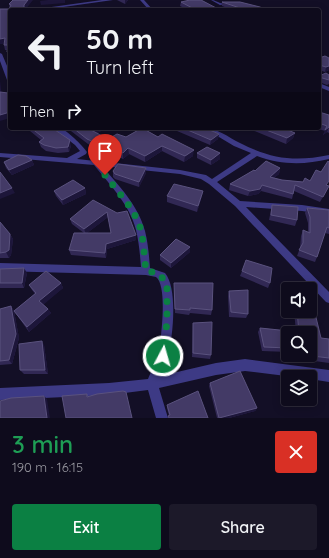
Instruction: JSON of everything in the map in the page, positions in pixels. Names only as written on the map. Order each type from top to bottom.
[{"type":"street","points":[[35,7],[111,0]]},
{"type":"street","points":[[142,0],[149,8]]},
{"type":"street","points":[[213,0],[222,4],[237,3]]},
{"type":"street","points":[[0,54],[8,79]]},
{"type":"street","points":[[59,130],[77,144],[84,152],[68,161]]},
{"type":"street","points":[[211,130],[255,154],[276,160],[307,161],[329,157]]},
{"type":"street","points":[[212,182],[255,154]]},
{"type":"street","points":[[0,155],[96,163],[197,175],[212,182],[238,204],[329,299]]},
{"type":"street","points":[[96,163],[131,208],[141,231],[146,271]]},
{"type":"street","points":[[238,204],[302,208],[329,212]]},
{"type":"street","points":[[0,267],[146,271],[158,273],[166,282],[167,321],[163,356],[152,384],[162,418]]},
{"type":"street","points":[[0,394],[109,389],[152,384],[216,369],[245,365],[329,376]]},
{"type":"building","points":[[13,0],[28,0],[24,5],[24,8],[10,8],[11,5],[9,4]]},
{"type":"building","points":[[201,0],[216,8],[192,8],[181,2]]},
{"type":"building","points":[[222,2],[240,2],[262,8],[240,8]]},
{"type":"building","points":[[0,9],[8,9],[8,45],[4,45],[5,38],[0,39]]},
{"type":"building","points":[[325,56],[329,58],[329,66],[321,66],[321,57]]},
{"type":"building","points":[[326,73],[329,75],[329,80],[321,78],[321,75]]},
{"type":"building","points":[[0,92],[8,93],[8,113],[0,115]]},
{"type":"building","points":[[321,113],[329,115],[329,127],[325,130],[327,126],[321,124]]},
{"type":"building","points":[[34,130],[55,130],[70,140],[68,147],[56,148],[39,142],[44,138]]},
{"type":"building","points":[[76,130],[91,130],[108,139],[117,134],[126,137],[138,130],[146,130],[158,137],[162,134],[194,150],[185,156],[162,146],[145,156],[128,148],[123,153],[113,149],[111,150],[87,139]]},
{"type":"building","points":[[188,130],[210,130],[219,134],[211,140]]},
{"type":"building","points":[[266,130],[288,130],[295,133],[287,138]]},
{"type":"building","points":[[207,147],[220,153],[211,160],[197,153]]},
{"type":"building","points":[[18,155],[26,156],[32,160],[9,170],[4,162]]},
{"type":"building","points":[[266,161],[280,168],[270,177],[303,182],[305,178],[310,181],[316,170],[321,172],[328,161],[329,181],[326,185],[329,186],[323,197],[295,185],[293,194],[262,185],[260,189],[250,191],[230,184],[254,170],[255,171]]},
{"type":"building","points":[[118,164],[146,168],[139,182],[115,174],[113,171]]},
{"type":"building","points":[[0,172],[12,188],[0,193]]},
{"type":"building","points":[[73,180],[85,188],[62,200],[54,191]]},
{"type":"building","points":[[174,184],[203,191],[198,206],[167,196]]},
{"type":"building","points":[[93,200],[117,213],[127,211],[136,235],[106,244],[105,253],[69,250],[74,233],[111,233],[107,212],[84,229],[70,219]]},
{"type":"building","points":[[272,205],[298,207],[297,220],[271,215]]},
{"type":"building","points":[[307,208],[329,210],[329,228],[327,227],[317,257],[299,250],[303,243],[303,230],[310,233],[310,217]]},
{"type":"building","points":[[0,222],[10,234],[9,250],[0,253]]},
{"type":"building","points":[[176,239],[190,247],[171,263],[160,255]]},
{"type":"building","points":[[246,260],[272,268],[270,283],[242,271]]},
{"type":"building","points":[[24,268],[22,283],[0,283],[0,269]]},
{"type":"building","points":[[46,271],[61,283],[39,301],[48,309],[27,327],[14,311],[36,293],[29,285]]},
{"type":"building","points":[[174,283],[213,283],[212,310],[190,308],[190,310],[175,309]]},
{"type":"building","points":[[248,290],[248,314],[231,312],[229,291]]},
{"type":"building","points":[[11,306],[16,334],[9,360],[0,361],[0,309]]},
{"type":"building","points":[[298,318],[316,318],[321,338],[329,339],[329,358],[317,357],[317,326],[298,326]]},
{"type":"building","points":[[212,322],[211,355],[193,353],[193,323]]},
{"type":"building","points":[[260,328],[281,330],[281,348],[264,347]]},
{"type":"building","points":[[42,341],[45,370],[20,370],[19,344]]},
{"type":"building","points":[[240,371],[257,408],[219,418],[210,383]]},
{"type":"building","points":[[123,391],[126,392],[132,418],[66,418],[62,396],[87,394],[87,397],[97,394]]},
{"type":"building","points":[[198,391],[208,418],[169,418],[168,416],[170,415],[167,405]]},
{"type":"building","points":[[44,396],[47,418],[0,418],[0,401],[11,398]]},
{"type":"route","points":[[105,175],[131,208],[139,226],[141,231],[146,271],[158,273],[166,282],[167,321],[163,356]]}]
